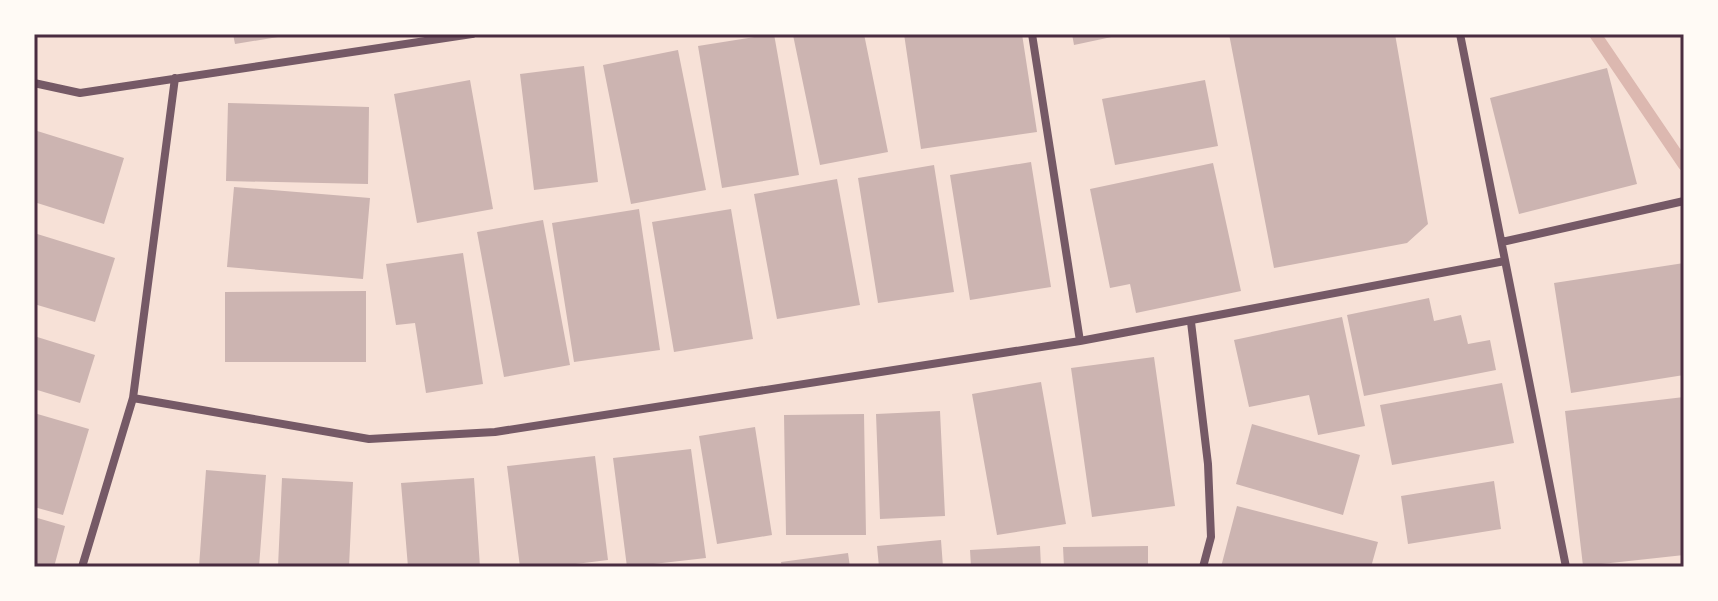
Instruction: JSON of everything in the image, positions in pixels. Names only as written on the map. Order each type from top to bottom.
[{"type":"street","points":[[34,83],[80,93],[472,34]]},
{"type":"street","points":[[1032,34],[1080,341]]},
{"type":"street","points":[[1460,34],[1566,567]]},
{"type":"street","points":[[82,567],[133,398],[175,78]]},
{"type":"street","points":[[1502,242],[1684,201]]},
{"type":"street","points":[[133,398],[369,439],[479,433],[1080,341],[1505,261]]},
{"type":"street","points":[[1191,322],[1208,464],[1211,537],[1203,567]]},
{"type":"building","points":[[233,34],[277,34],[278,37],[235,44]]},
{"type":"building","points":[[774,34],[799,175],[722,188],[698,46]]},
{"type":"building","points":[[864,34],[888,152],[820,165],[793,35]]},
{"type":"building","points":[[904,34],[1022,34],[1037,132],[921,149]]},
{"type":"building","points":[[1072,34],[1121,34],[1121,35],[1074,45]]},
{"type":"building","points":[[1229,34],[1395,34],[1428,224],[1407,243],[1274,268]]},
{"type":"building","points":[[678,50],[706,190],[631,204],[603,65]]},
{"type":"building","points":[[584,66],[598,182],[534,190],[520,74]]},
{"type":"building","points":[[1607,68],[1637,184],[1519,214],[1490,98]]},
{"type":"building","points":[[470,80],[493,209],[417,223],[394,94]]},
{"type":"building","points":[[1205,80],[1218,146],[1115,165],[1102,99]]},
{"type":"building","points":[[228,103],[369,107],[368,184],[226,181]]},
{"type":"building","points":[[34,130],[124,158],[104,224],[34,202]]},
{"type":"building","points":[[1031,162],[1051,287],[970,300],[950,175]]},
{"type":"building","points":[[1213,163],[1241,291],[1136,313],[1130,284],[1110,288],[1090,189]]},
{"type":"building","points":[[934,165],[954,292],[878,303],[858,178]]},
{"type":"building","points":[[837,179],[860,305],[777,319],[754,194]]},
{"type":"building","points":[[234,187],[370,198],[363,279],[227,267]]},
{"type":"building","points":[[639,209],[660,350],[574,362],[552,223]]},
{"type":"building","points":[[731,209],[753,339],[674,352],[652,222]]},
{"type":"building","points":[[543,220],[570,365],[504,377],[477,232]]},
{"type":"building","points":[[34,233],[115,258],[95,322],[34,304]]},
{"type":"building","points":[[463,253],[483,384],[426,393],[415,323],[396,325],[386,264]]},
{"type":"building","points":[[1684,263],[1684,375],[1571,393],[1554,283]]},
{"type":"building","points":[[366,291],[366,362],[225,362],[225,292]]},
{"type":"building","points":[[1429,298],[1434,321],[1461,315],[1468,344],[1490,340],[1496,370],[1364,396],[1347,315]]},
{"type":"building","points":[[1342,317],[1365,426],[1318,435],[1309,395],[1249,407],[1234,340]]},
{"type":"building","points":[[34,336],[95,355],[80,403],[34,389]]},
{"type":"building","points":[[1154,357],[1175,506],[1092,517],[1071,368]]},
{"type":"building","points":[[1041,382],[1066,524],[997,535],[972,394]]},
{"type":"building","points":[[1502,383],[1514,443],[1392,465],[1380,405]]},
{"type":"building","points":[[1684,397],[1684,555],[1583,566],[1565,411]]},
{"type":"building","points":[[940,411],[945,516],[880,519],[876,414]]},
{"type":"building","points":[[34,413],[89,429],[63,515],[34,507]]},
{"type":"building","points":[[864,414],[866,535],[786,535],[784,415]]},
{"type":"building","points":[[1252,424],[1360,455],[1343,515],[1236,484]]},
{"type":"building","points":[[755,427],[772,535],[717,544],[699,436]]},
{"type":"building","points":[[691,449],[706,558],[627,567],[613,458]]},
{"type":"building","points":[[595,456],[608,560],[551,567],[520,567],[507,466]]},
{"type":"building","points":[[206,470],[266,475],[259,567],[199,567]]},
{"type":"building","points":[[282,478],[353,482],[349,567],[278,567]]},
{"type":"building","points":[[474,478],[480,567],[408,567],[401,483]]},
{"type":"building","points":[[1494,481],[1501,529],[1408,544],[1401,496]]},
{"type":"building","points":[[1237,506],[1378,542],[1371,567],[1221,567]]},
{"type":"building","points":[[34,517],[65,526],[54,567],[34,567]]},
{"type":"building","points":[[941,540],[943,567],[879,567],[877,546]]},
{"type":"building","points":[[1040,546],[1041,567],[971,567],[970,550]]},
{"type":"building","points":[[1148,546],[1148,567],[1064,567],[1063,547]]},
{"type":"building","points":[[848,553],[850,567],[782,567],[781,562]]},
{"type":"waterway","points":[[1595,34],[1684,165]]}]
